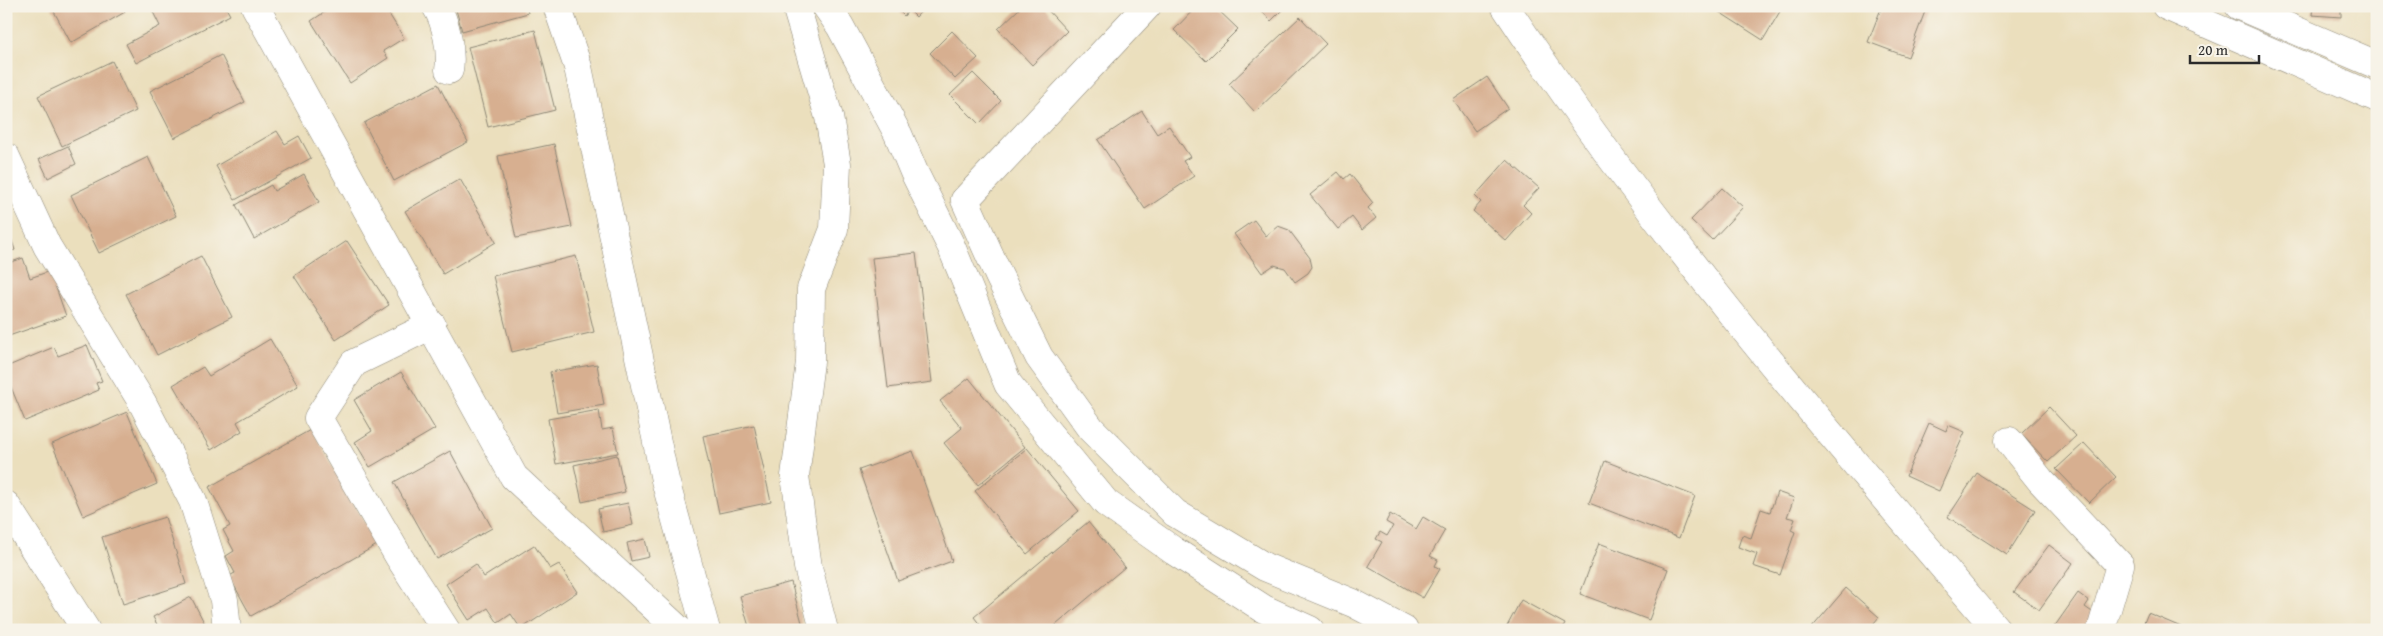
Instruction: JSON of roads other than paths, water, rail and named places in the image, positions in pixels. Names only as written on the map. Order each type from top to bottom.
[{"type":"street","points":[[255,6],[514,476],[679,630]]},
{"type":"street","points":[[436,6],[441,15],[451,60],[449,70]]},
{"type":"street","points":[[557,6],[578,67],[665,480],[706,630]]},
{"type":"street","points":[[796,6],[829,116],[837,164],[834,229],[811,289],[810,362],[795,476],[808,567],[824,630]]},
{"type":"street","points":[[826,6],[840,26],[898,134],[914,172],[951,246],[1008,384],[1106,503],[1174,551],[1264,609],[1310,630]]},
{"type":"street","points":[[1147,6],[965,200],[998,276],[1039,357],[1091,430],[1175,513],[1265,567],[1353,603],[1404,630]]},
{"type":"street","points":[[1505,6],[1659,225],[1997,630]]},
{"type":"street","points":[[2166,6],[2377,98]]},
{"type":"street","points":[[2238,6],[2377,65]]},
{"type":"street","points":[[6,157],[47,246],[142,402],[192,501],[224,600],[227,630]]},
{"type":"street","points":[[432,325],[354,363],[318,418],[399,557],[446,630]]},
{"type":"street","points":[[2009,441],[2041,481],[2120,565],[2101,630]]},
{"type":"street","points":[[6,505],[86,630]]},
{"type":"street","points":[[36,552],[103,630]]}]
